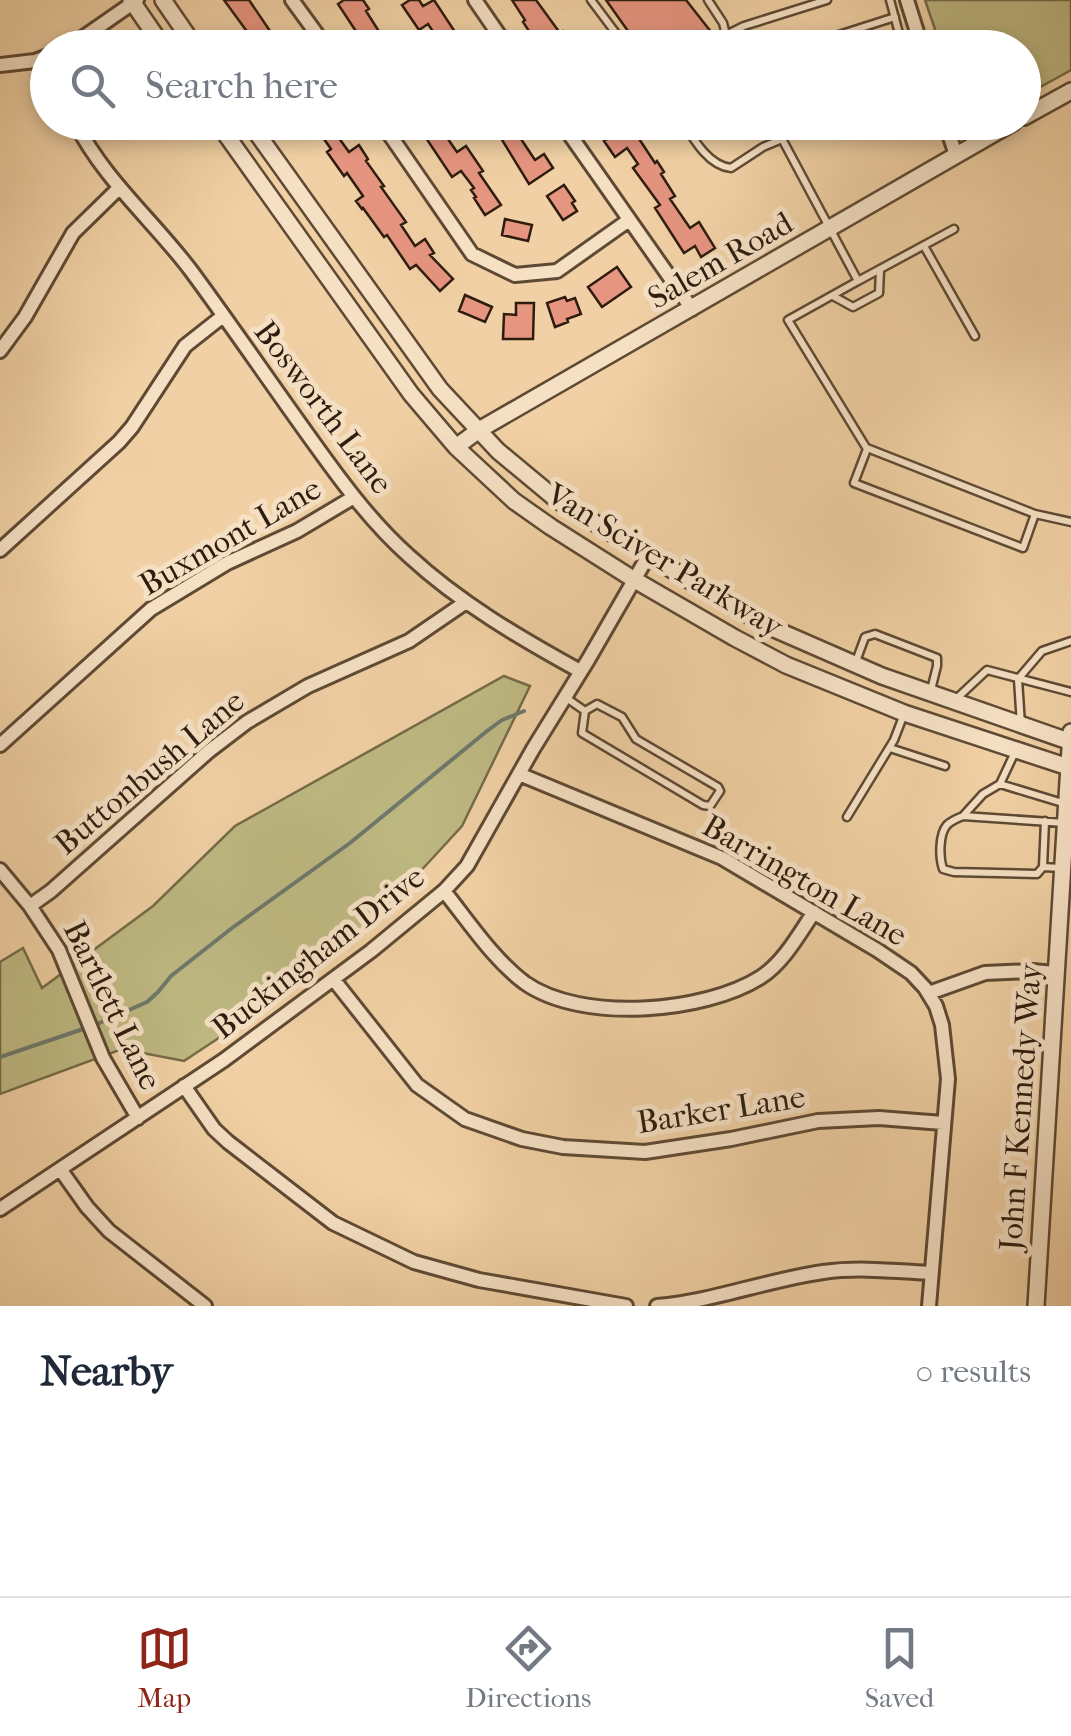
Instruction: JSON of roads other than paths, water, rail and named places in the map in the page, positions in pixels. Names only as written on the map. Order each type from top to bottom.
[{"type":"street","points":[[162,0],[183,30]]},
{"type":"street","points":[[292,0],[314,30]]},
{"type":"street","points":[[475,0],[496,30]]},
{"type":"street","points":[[907,0],[916,30]]},
{"type":"street","points":[[93,30],[134,1],[153,30]]},
{"type":"street","points":[[0,65],[30,60]]},
{"type":"street","points":[[1041,108],[1071,91]]},
{"type":"street","points":[[1041,111],[1071,100]]},
{"type":"street","name":"Bosworth Lane","points":[[85,140],[119,188],[162,234],[354,498],[410,557],[466,602],[580,671]]},
{"type":"street","name":"Van Sciver Parkway","points":[[231,140],[433,422],[526,510],[633,579],[786,664],[904,713],[1070,768]]},
{"type":"street","name":"Van Sciver Parkway","points":[[262,140],[458,410],[498,451],[558,500],[772,628],[930,694],[1071,742]]},
{"type":"street","points":[[393,140],[472,254],[514,275],[557,271],[629,220]]},
{"type":"street","points":[[573,140],[692,308]]},
{"type":"street","points":[[951,140],[956,155]]},
{"type":"street","name":"Salem Road","points":[[456,447],[479,430],[982,140]]},
{"type":"street","points":[[0,351],[63,247],[82,222],[119,188]]},
{"type":"street","points":[[0,550],[119,442],[185,346],[223,316]]},
{"type":"street","name":"Buxmont Lane","points":[[0,745],[151,610],[227,564],[354,498]]},
{"type":"street","name":"Buckingham Drive","points":[[0,1209],[224,1060],[334,980],[444,891],[467,866],[648,556]]},
{"type":"street","name":"Buttonbush Lane","points":[[30,906],[247,722],[308,686],[409,641],[466,602]]},
{"type":"street","name":"John F Kennedy Way","points":[[1036,1306],[1071,732]]},
{"type":"street","name":"Barrington Lane","points":[[519,774],[722,858],[911,973],[928,993]]},
{"type":"street","name":"Bartlett Lane","points":[[0,870],[59,950],[103,1058],[138,1118]]},
{"type":"street","points":[[444,891],[498,957],[527,984],[561,1000],[609,1009],[672,1005],[734,990],[774,966],[814,912]]},
{"type":"street","points":[[929,1306],[948,1080],[942,1025],[928,993],[985,973],[1056,973]]},
{"type":"street","name":"Barker Lane","points":[[334,980],[418,1084],[466,1119],[522,1139],[563,1147],[645,1152],[818,1120],[879,1118],[943,1123]]},
{"type":"street","points":[[184,1086],[228,1142],[333,1222],[372,1244],[457,1275],[626,1306]]},
{"type":"street","points":[[60,1169],[109,1231],[205,1306]]},
{"type":"street","points":[[657,1306],[695,1302],[823,1272],[861,1269],[931,1273]]},
{"type":"lane","points":[[592,0],[613,30]]},
{"type":"lane","points":[[710,0],[725,30]]},
{"type":"lane","points":[[736,30],[828,0]]},
{"type":"lane","points":[[890,0],[898,30]]},
{"type":"lane","points":[[854,30],[895,17]]},
{"type":"lane","points":[[695,140],[721,167],[731,168],[777,140]]},
{"type":"lane","points":[[782,140],[858,281]]},
{"type":"lane","points":[[954,229],[788,320],[866,448],[1035,514],[1071,522]]},
{"type":"lane","points":[[924,246],[976,336]]},
{"type":"lane","points":[[832,295],[853,307],[879,293],[880,270]]},
{"type":"lane","points":[[866,448],[854,482],[1023,548],[1035,514]]},
{"type":"lane","points":[[854,665],[865,637],[874,634],[937,658],[930,694]]},
{"type":"lane","points":[[1022,725],[1018,680],[1042,651],[1071,642]]},
{"type":"lane","points":[[953,702],[987,670],[1071,692]]},
{"type":"lane","points":[[564,696],[585,711]]},
{"type":"lane","points":[[597,704],[622,717],[636,739],[718,786],[720,792],[710,806],[703,805],[582,733],[585,711],[597,704]]},
{"type":"lane","points":[[847,817],[890,748],[904,713]]},
{"type":"lane","points":[[890,748],[945,766]]},
{"type":"lane","points":[[1016,750],[1000,784],[944,828],[940,859],[943,869],[1037,874],[1043,868],[1045,821]]},
{"type":"lane","points":[[1000,784],[1068,804]]},
{"type":"lane","points":[[963,816],[1066,823]]},
{"type":"lane","points":[[1043,868],[1064,868]]},
{"type":"waterway","points":[[95,1025],[147,1002],[171,976],[350,843],[487,731],[524,711]]},
{"type":"waterway","points":[[0,1057],[86,1028]]}]
